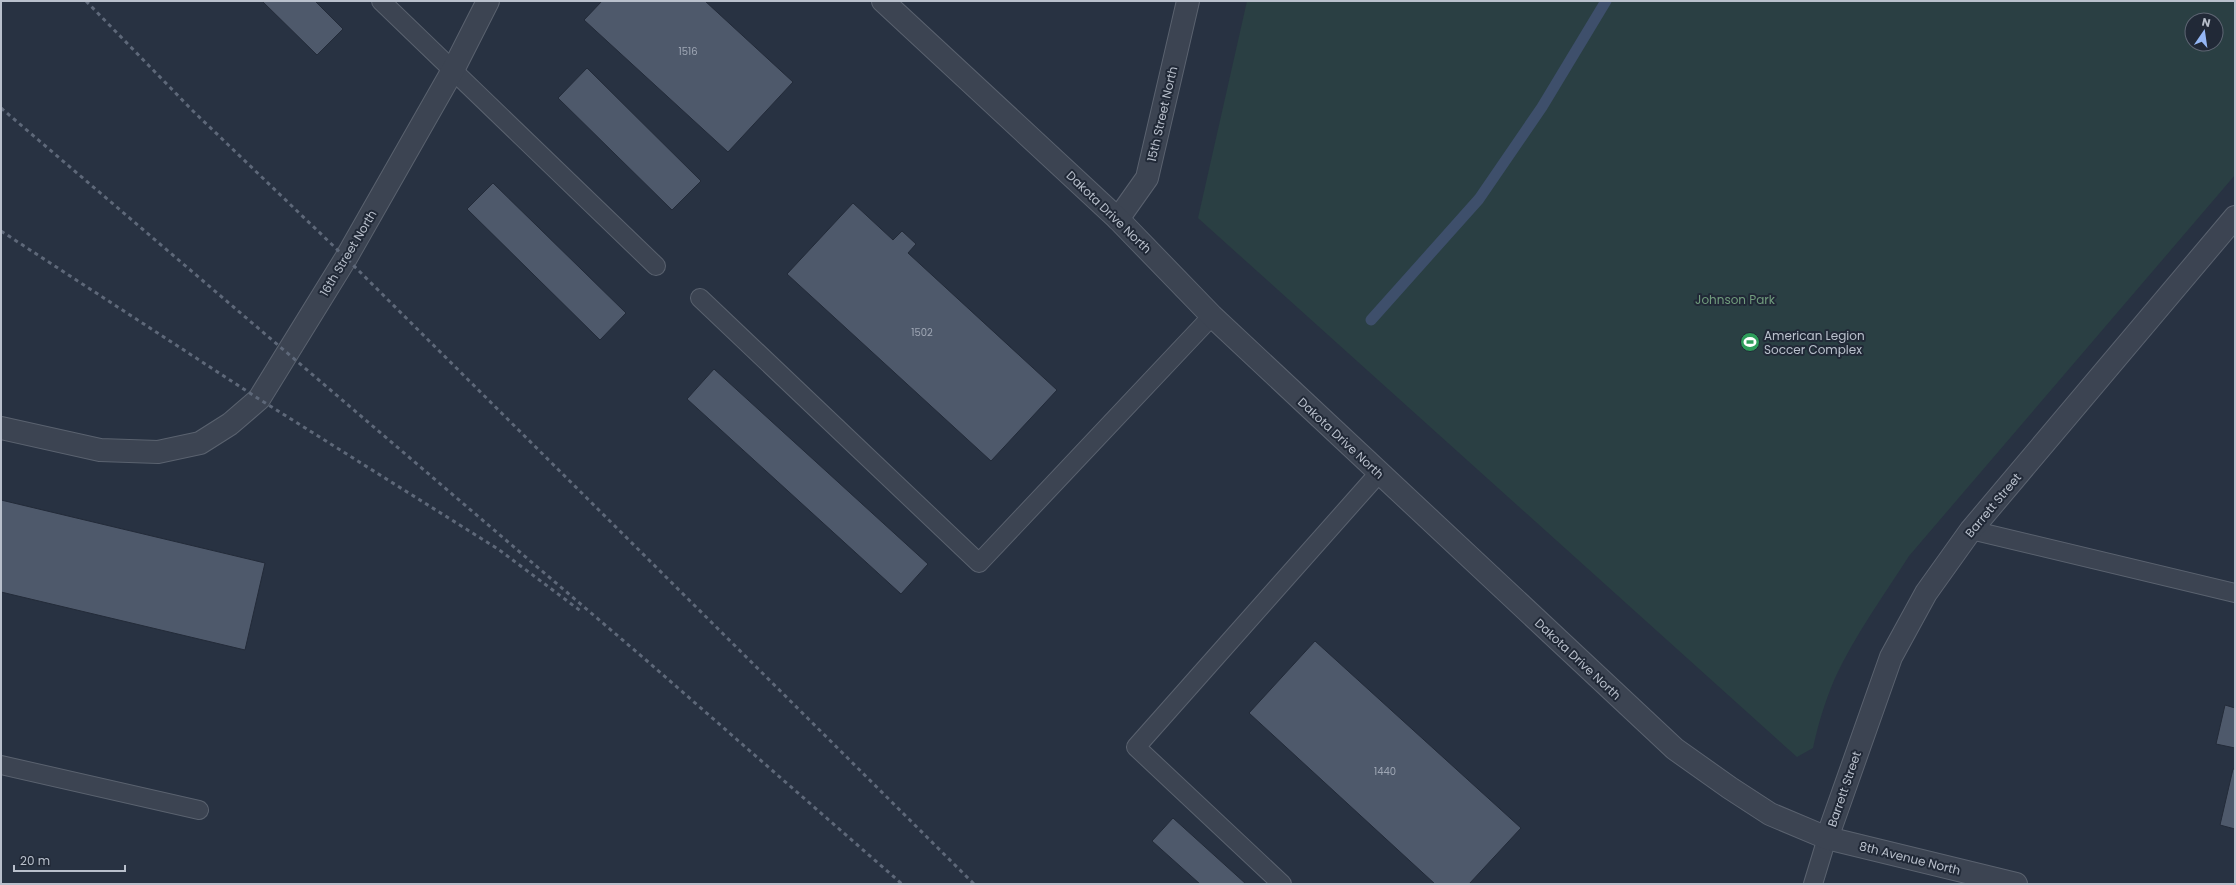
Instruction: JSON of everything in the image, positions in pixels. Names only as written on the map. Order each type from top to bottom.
[{"type":"street","name":"16th Street North","points":[[1,428],[100,450],[158,452],[200,443],[230,424],[259,399],[346,258],[453,70],[488,1]]},
{"type":"street","name":"Dakota Drive North","points":[[883,1],[1118,219],[1212,316],[1674,750],[1770,814],[1827,838]]},
{"type":"street","name":"15th Street North","points":[[1118,219],[1147,178],[1188,1]]},
{"type":"street","name":"Barrett Street","points":[[1827,838],[1891,657],[1926,593],[1971,530],[2235,217]]},
{"type":"street","name":"8th Avenue North","points":[[1827,838],[2016,884]]},
{"type":"lane","points":[[381,1],[656,266]]},
{"type":"lane","points":[[700,298],[979,563],[1212,316]]},
{"type":"lane","points":[[1282,884],[1136,747],[1379,472]]},
{"type":"lane","points":[[1971,530],[2235,593]]},
{"type":"lane","points":[[1,765],[199,810]]},
{"type":"lane","points":[[1814,884],[1827,838]]},
{"type":"green space","name":"Johnson Park","points":[[1247,1],[2235,1],[2235,175],[1909,556],[1851,646],[1835,678],[1825,704],[1813,748],[1797,757],[1198,218]]},
{"type":"building","points":[[262,1],[315,1],[343,29],[317,55]]},
{"type":"building","points":[[602,1],[705,1],[793,82],[728,152],[584,20]]},
{"type":"building","points":[[587,68],[701,181],[672,210],[558,98]]},
{"type":"building","points":[[493,183],[626,313],[600,340],[467,209]]},
{"type":"building","points":[[853,203],[893,240],[902,231],[916,244],[908,253],[1057,390],[991,461],[787,274]]},
{"type":"building","points":[[714,369],[928,564],[901,594],[687,399]]},
{"type":"building","points":[[1,500],[265,563],[245,650],[1,592]]},
{"type":"building","points":[[1315,641],[1521,828],[1469,884],[1435,884],[1249,713]]},
{"type":"building","points":[[2225,705],[2235,708],[2235,748],[2216,744]]},
{"type":"building","points":[[2233,769],[2235,769],[2235,829],[2220,825]]},
{"type":"building","points":[[1173,818],[1246,884],[1200,884],[1152,841]]},
{"type":"waterway","points":[[1371,320],[1479,199],[1542,107],[1606,1]]},
{"type":"railway","points":[[86,1],[193,111],[346,258],[974,884]]},
{"type":"railway","points":[[1,108],[646,660],[902,884]]},
{"type":"railway","points":[[1,231],[259,399],[498,549],[582,612]]},
{"type":"place","name":"American Legion Soccer Complex","points":[[1750,342]]}]
